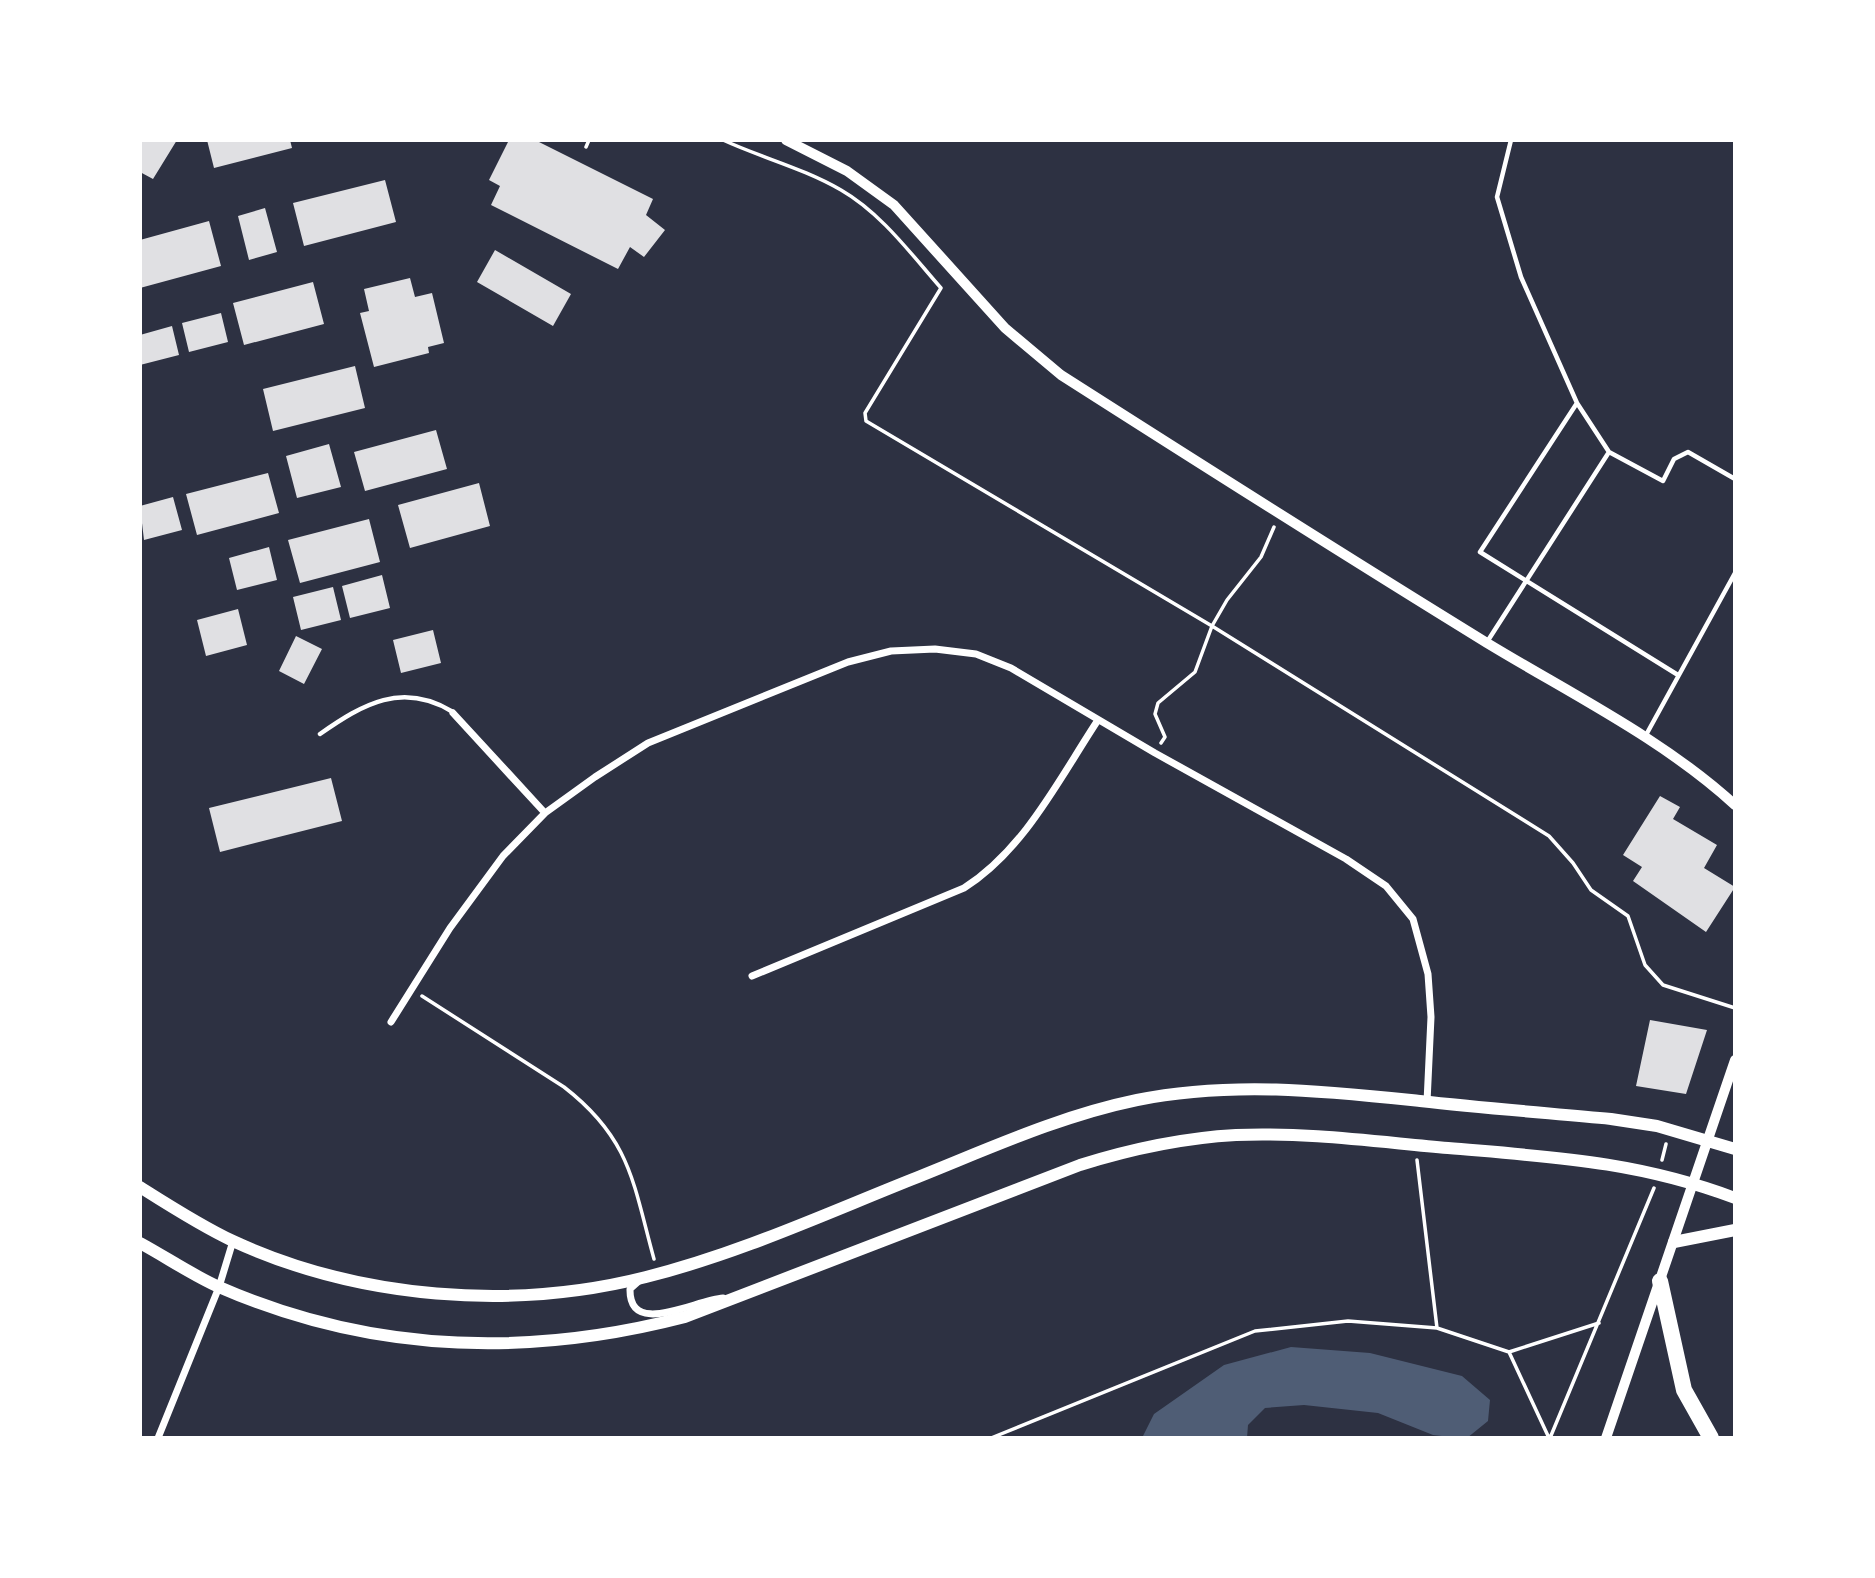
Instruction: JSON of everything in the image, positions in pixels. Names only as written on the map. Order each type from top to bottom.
[{"type":"highway","points":[[1660,1281],[1681,1379],[1694,1412],[1711,1438]]},
{"type":"main road","points":[[140,1187],[233,1241],[342,1278],[394,1289],[481,1296],[568,1292],[644,1278],[748,1244],[1044,1127],[1108,1106],[1174,1094],[1257,1087],[1633,1122],[1735,1149]]},
{"type":"main road","points":[[140,1242],[219,1287],[321,1321],[375,1335],[473,1344],[573,1340],[631,1331],[685,1317],[1056,1174],[1129,1150],[1237,1135],[1295,1136],[1556,1157],[1658,1173],[1735,1198]]},
{"type":"main road","points":[[1674,1242],[1735,1230]]},
{"type":"street","points":[[786,140],[847,170],[894,205],[1006,328],[1061,375],[1486,643],[1644,737],[1706,778],[1735,805]]},
{"type":"street","points":[[391,1022],[450,928],[503,856],[545,813],[648,743],[848,662],[891,651],[935,649],[976,654],[1011,668],[1155,753],[1346,859],[1386,886],[1413,919],[1428,974],[1431,1017],[1427,1102]]},
{"type":"street","points":[[453,713],[545,813]]},
{"type":"street","points":[[752,976],[964,888],[987,874],[1012,850],[1098,720]]},
{"type":"street","points":[[1606,1438],[1735,1060]]},
{"type":"street","points":[[158,1438],[219,1287],[233,1241]]},
{"type":"street","points":[[644,1278],[630,1289],[630,1296],[635,1308],[650,1316],[706,1299],[737,1297]]},
{"type":"lane","points":[[1511,140],[1497,197],[1521,277],[1577,403],[1609,452],[1663,481],[1674,458],[1688,452],[1735,479]]},
{"type":"lane","points":[[1577,403],[1479,552],[1525,583],[1678,675]]},
{"type":"lane","points":[[1486,643],[1609,452]]},
{"type":"lane","points":[[1644,737],[1735,573]]},
{"type":"lane","points":[[320,734],[359,708],[379,700],[420,699],[453,713]]},
{"type":"path","points":[[586,147],[589,140]]},
{"type":"path","points":[[723,140],[755,155],[778,160],[843,191],[885,224],[941,288],[864,413],[866,421],[1212,626],[1549,836],[1573,863],[1591,890],[1628,916],[1645,965],[1663,985],[1735,1008]]},
{"type":"path","points":[[1155,753],[1164,737],[1155,714],[1158,703],[1195,673],[1212,626],[1227,600],[1261,557],[1281,512]]},
{"type":"path","points":[[411,989],[584,1102],[615,1138],[627,1161],[654,1259]]},
{"type":"path","points":[[1549,1438],[1650,1202],[1670,1130]]},
{"type":"path","points":[[1416,1146],[1437,1328]]},
{"type":"path","points":[[991,1438],[1255,1331],[1348,1321],[1437,1328],[1509,1352],[1599,1323]]},
{"type":"path","points":[[1509,1352],[1549,1438]]},
{"type":"water","points":[[1291,1347],[1370,1353],[1462,1376],[1490,1400],[1488,1421],[1467,1438],[1459,1438],[1433,1435],[1378,1413],[1304,1405],[1265,1408],[1248,1425],[1247,1438],[1142,1438],[1154,1414],[1224,1365]]},
{"type":"building","points":[[140,140],[177,140],[153,179],[140,172]]},
{"type":"building","points":[[207,140],[290,140],[292,148],[214,168]]},
{"type":"building","points":[[509,140],[535,140],[653,199],[646,215],[665,230],[644,257],[630,247],[618,269],[491,205],[500,186],[489,180]]},
{"type":"building","points":[[385,180],[396,222],[304,246],[293,203]]},
{"type":"building","points":[[265,208],[277,252],[249,260],[238,216]]},
{"type":"building","points":[[209,221],[221,266],[140,288],[140,240]]},
{"type":"building","points":[[495,250],[571,294],[553,326],[477,282]]},
{"type":"building","points":[[410,278],[415,297],[432,293],[444,343],[428,347],[429,353],[374,367],[360,313],[369,311],[364,289]]},
{"type":"building","points":[[313,282],[324,324],[244,345],[233,303]]},
{"type":"building","points":[[221,313],[228,342],[189,352],[182,323]]},
{"type":"building","points":[[172,326],[179,355],[140,365],[140,335]]},
{"type":"building","points":[[355,366],[365,408],[273,431],[263,389]]},
{"type":"building","points":[[436,430],[447,469],[365,491],[354,452]]},
{"type":"building","points":[[329,444],[341,487],[297,498],[286,456]]},
{"type":"building","points":[[268,473],[279,513],[197,535],[186,494]]},
{"type":"building","points":[[479,483],[490,526],[410,548],[398,505]]},
{"type":"building","points":[[173,497],[182,530],[144,540],[140,506]]},
{"type":"building","points":[[369,519],[380,562],[300,583],[288,540]]},
{"type":"building","points":[[269,547],[277,580],[237,590],[229,558]]},
{"type":"building","points":[[382,575],[390,608],[350,618],[342,586]]},
{"type":"building","points":[[333,587],[341,620],[301,630],[293,597]]},
{"type":"building","points":[[238,609],[247,645],[206,656],[197,620]]},
{"type":"building","points":[[433,630],[441,663],[401,673],[393,640]]},
{"type":"building","points":[[296,636],[322,649],[304,684],[279,671]]},
{"type":"building","points":[[331,778],[342,821],[220,852],[209,808]]},
{"type":"building","points":[[1660,796],[1680,807],[1673,819],[1717,845],[1704,868],[1735,887],[1706,932],[1633,881],[1642,867],[1623,855]]},
{"type":"building","points":[[1650,1020],[1707,1030],[1686,1094],[1636,1086]]}]
